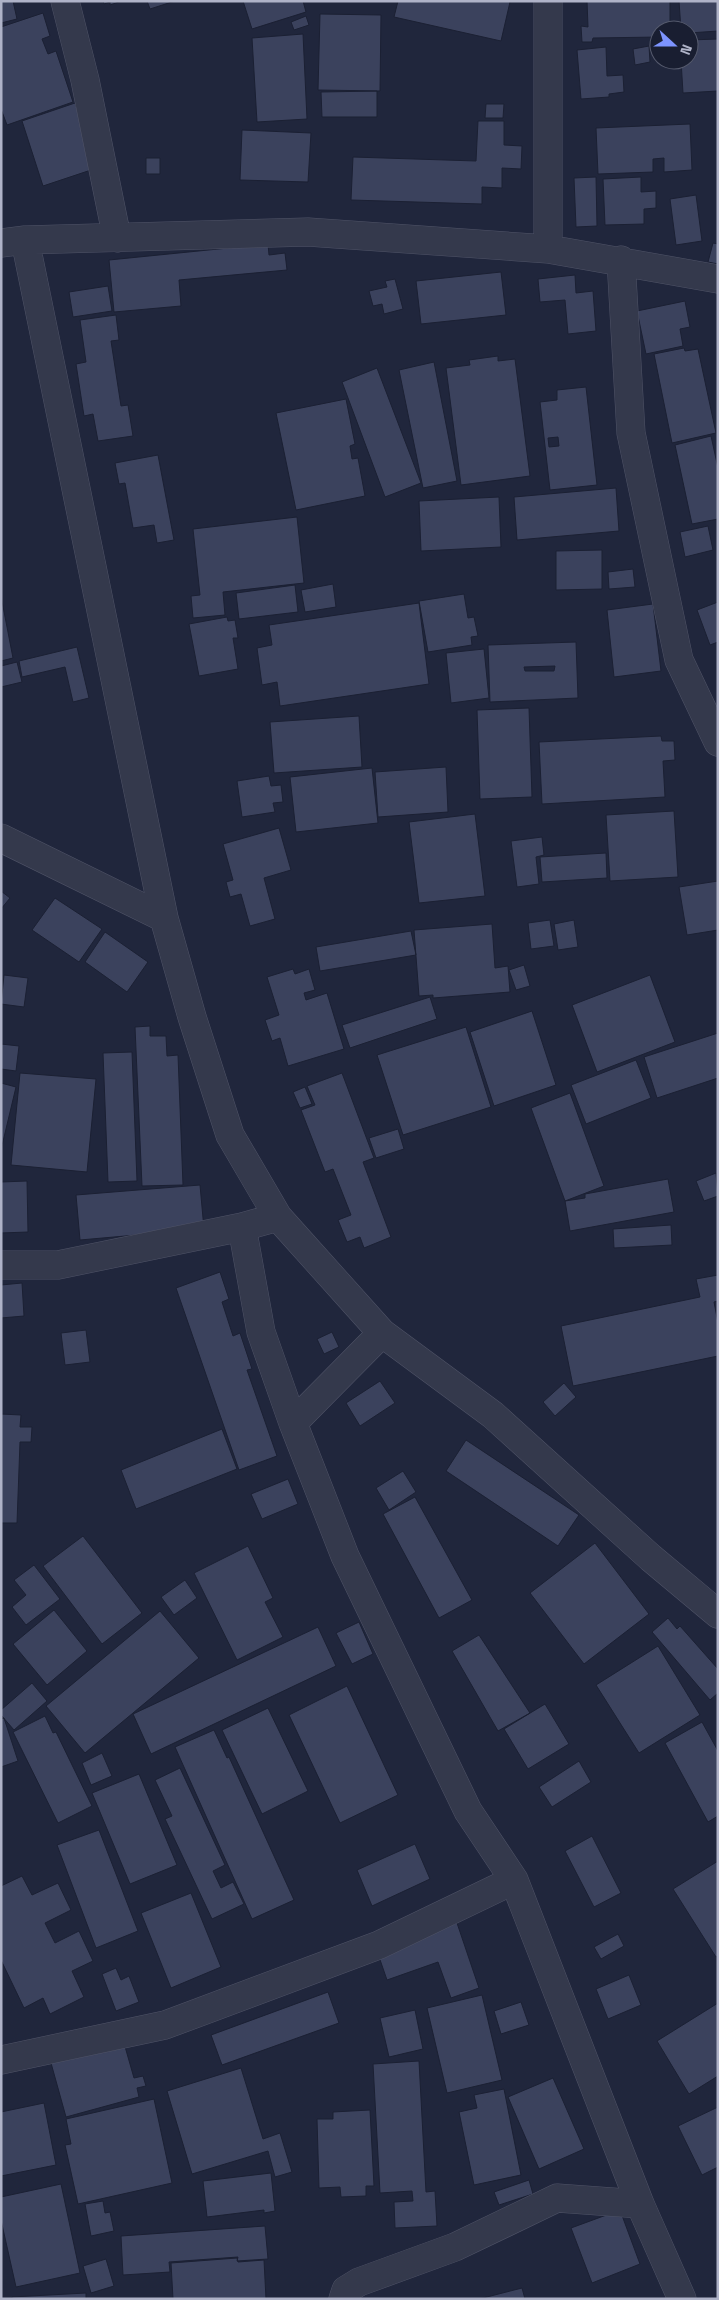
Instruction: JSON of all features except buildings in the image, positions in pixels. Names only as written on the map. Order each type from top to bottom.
[{"type":"street","points":[[65,1],[85,80],[117,238]]},
{"type":"street","points":[[548,1],[548,249]]},
{"type":"street","points":[[712,1600],[651,1558],[493,1415],[382,1333],[278,1217],[230,1135],[192,1017],[164,918],[13,241],[308,232],[548,249],[621,260],[718,279]]},
{"type":"street","points":[[621,260],[631,433],[679,660],[718,742]]},
{"type":"street","points":[[1,838],[164,918]]},
{"type":"street","points":[[1,1265],[58,1265],[242,1227],[278,1217]]},
{"type":"street","points":[[242,1227],[261,1332],[293,1423],[345,1556],[464,1802],[514,1880],[640,2204],[682,2299]]},
{"type":"street","points":[[293,1423],[382,1333]]},
{"type":"street","points":[[1,2060],[165,2025],[379,1946],[514,1880]]},
{"type":"street","points":[[343,2299],[346,2290],[359,2282],[455,2247],[558,2198],[640,2204]]}]
